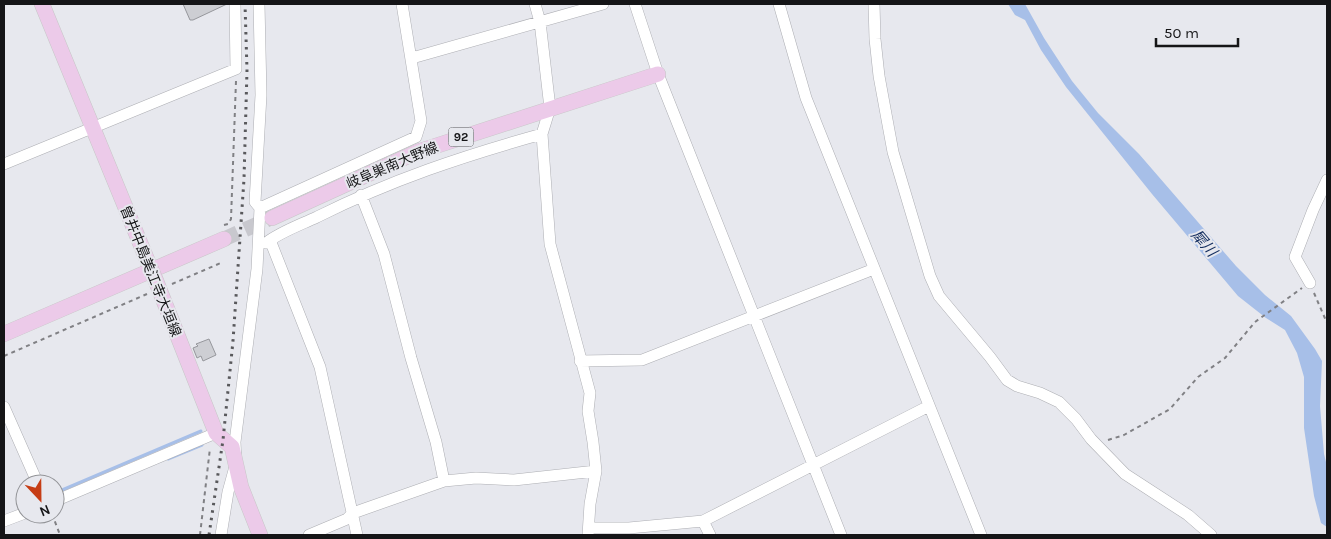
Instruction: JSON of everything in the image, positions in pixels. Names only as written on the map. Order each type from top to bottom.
[{"type":"main road","name":"曽井中島美江寺大垣線","points":[[42,4],[155,279],[212,435],[232,446],[241,487],[260,535]]},
{"type":"main road","name":"岐阜巣南大野線","points":[[266,213],[417,152],[658,74]]},
{"type":"main road","points":[[4,334],[222,233]]},
{"type":"street","points":[[4,164],[236,68],[235,4]]},
{"type":"street","points":[[259,4],[261,95],[255,202],[266,213]]},
{"type":"street","points":[[266,213],[416,137],[421,121],[402,4]]},
{"type":"street","points":[[535,4],[540,22],[550,108],[542,134],[550,244],[580,362],[590,393],[588,411],[594,442],[596,471],[590,504],[589,532],[703,521],[929,406]]},
{"type":"street","points":[[412,58],[603,4]]},
{"type":"street","points":[[635,4],[658,74],[841,535]]},
{"type":"street","points":[[779,4],[806,98],[980,535]]},
{"type":"street","points":[[874,4],[879,76],[893,152],[930,276],[939,296],[1007,380],[1017,386],[1040,393],[1059,402],[1125,474],[1188,515],[1211,535]]},
{"type":"street","points":[[259,250],[270,240],[361,195],[476,152],[542,134]]},
{"type":"street","points":[[1310,284],[1295,257],[1327,180]]},
{"type":"street","points":[[361,195],[384,254],[411,358],[436,442],[444,481]]},
{"type":"street","points":[[221,535],[228,492],[236,463],[236,442],[259,250],[266,213]]},
{"type":"street","points":[[270,240],[320,367],[357,535]]},
{"type":"street","points":[[580,362],[642,360],[874,269]]},
{"type":"street","points":[[4,407],[34,474]]},
{"type":"street","points":[[65,497],[212,435]]},
{"type":"street","points":[[309,535],[347,519],[353,513],[444,481],[476,478],[514,480],[596,471]]},
{"type":"street","points":[[703,521],[710,535]]},
{"type":"path","points":[[222,233],[231,219],[236,68]]},
{"type":"path","points":[[4,356],[155,279],[223,262]]},
{"type":"path","points":[[1104,440],[1111,440],[1124,435],[1170,409],[1198,377],[1225,358],[1244,334],[1262,317],[1310,284],[1327,323]]},
{"type":"path","points":[[200,535],[212,435]]},
{"type":"water","name":"犀川","points":[[1008,4],[1025,4],[1072,81],[1098,113],[1139,154],[1236,266],[1265,295],[1291,316],[1315,349],[1322,361],[1320,406],[1324,454],[1327,466],[1327,527],[1321,523],[1314,496],[1304,428],[1304,377],[1297,353],[1285,330],[1238,296],[1152,194],[1066,87],[1041,50],[1025,20],[1015,15]]},
{"type":"building","points":[[183,4],[227,4],[190,20]]},
{"type":"building","points":[[209,339],[216,355],[203,361],[201,356],[197,358],[193,348],[198,346],[196,344]]},
{"type":"waterway","points":[[65,489],[201,431]]},
{"type":"waterway","points":[[168,459],[202,445]]},
{"type":"tunnel","points":[[224,239],[271,218]]},
{"type":"railway","points":[[209,535],[223,440],[233,341],[244,179],[247,70],[245,4]]}]
